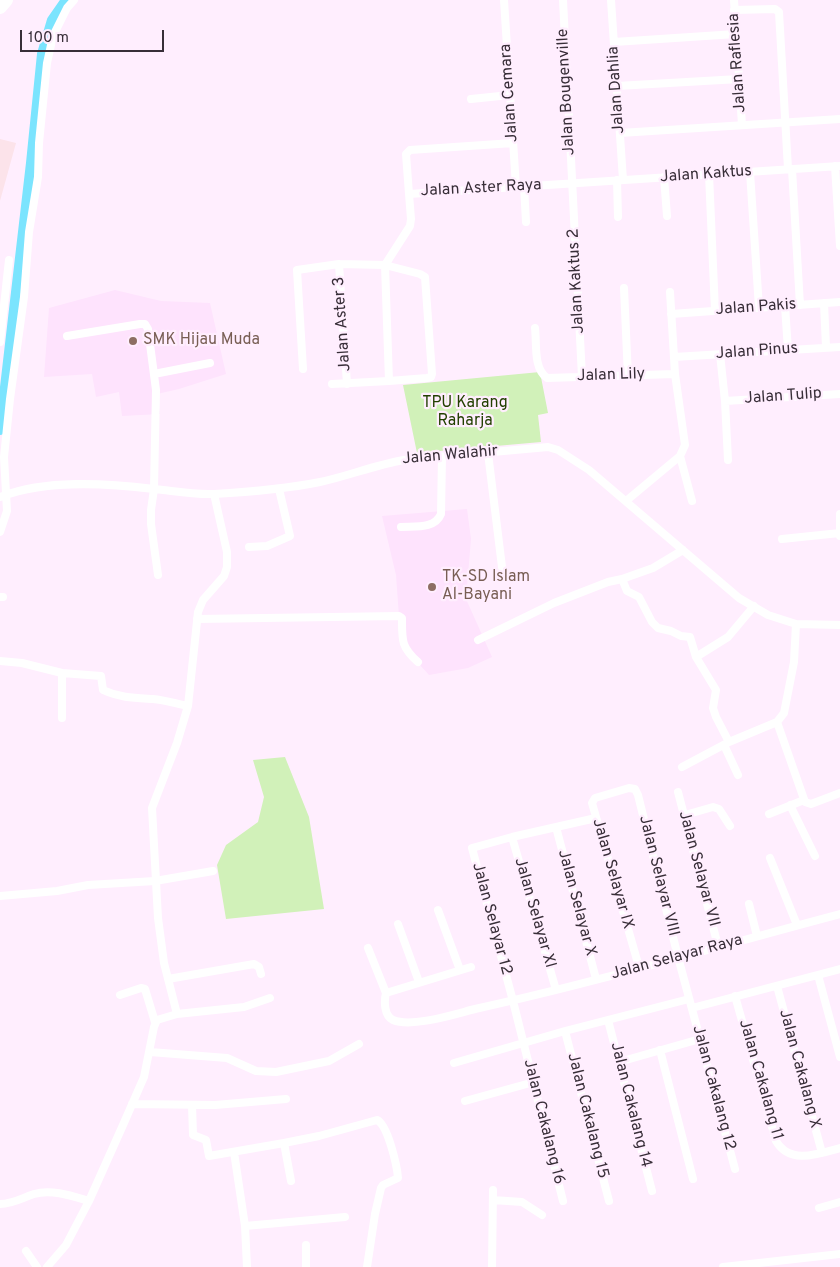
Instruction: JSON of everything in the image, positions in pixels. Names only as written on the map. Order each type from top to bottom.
[{"type":"highway","points":[[0,7],[6,0]]},
{"type":"street","points":[[0,532],[7,511],[3,496],[2,458],[5,409],[24,297],[31,223],[38,177],[47,63],[54,36],[67,8],[74,0]]},
{"type":"street","name":"Jalan Cemara","points":[[504,0],[513,143],[526,222]]},
{"type":"street","name":"Jalan Bougenville","points":[[563,0],[572,184]]},
{"type":"street","name":"Jalan Dahlia","points":[[612,0],[620,133],[618,217]]},
{"type":"street","name":"Jalan Raflesia","points":[[734,0],[742,125]]},
{"type":"street","points":[[734,10],[775,9],[779,12],[800,305]]},
{"type":"street","points":[[614,42],[736,34]]},
{"type":"street","points":[[617,86],[739,79]]},
{"type":"street","points":[[471,99],[510,95]]},
{"type":"street","points":[[620,133],[840,119]]},
{"type":"street","points":[[409,194],[406,154],[410,150],[513,143]]},
{"type":"street","points":[[837,166],[840,246]]},
{"type":"street","name":"Jalan Kaktus","points":[[572,184],[837,166]]},
{"type":"street","points":[[750,172],[759,308]]},
{"type":"street","points":[[709,174],[715,311]]},
{"type":"street","points":[[664,177],[667,216]]},
{"type":"street","name":"Jalan Aster Raya","points":[[385,265],[410,226],[409,194],[572,184]]},
{"type":"street","name":"Jalan Kaktus 2","points":[[572,184],[582,377]]},
{"type":"street","points":[[0,342],[9,260]]},
{"type":"street","points":[[303,370],[297,273],[299,269],[339,264],[385,265],[425,277],[431,377],[332,384]]},
{"type":"street","name":"Jalan Aster 3","points":[[339,264],[347,384]]},
{"type":"street","points":[[385,265],[389,381]]},
{"type":"street","points":[[624,288],[628,376]]},
{"type":"street","points":[[626,501],[680,456],[685,445],[675,374],[670,292]]},
{"type":"street","name":"Jalan Pakis","points":[[671,314],[840,302]]},
{"type":"street","points":[[824,303],[826,347]]},
{"type":"street","points":[[785,306],[788,350]]},
{"type":"street","points":[[67,336],[140,324],[145,324],[149,332],[156,390],[154,489],[151,524],[158,575]]},
{"type":"street","name":"Jalan Lily","points":[[535,328],[538,368],[547,378],[675,374]]},
{"type":"street","name":"Jalan Pinus","points":[[674,357],[840,346]]},
{"type":"street","points":[[720,354],[728,460]]},
{"type":"street","points":[[154,374],[210,363]]},
{"type":"street","name":"Jalan Tulip","points":[[725,401],[840,394]]},
{"type":"street","name":"Jalan Walahir","points":[[3,496],[55,485],[111,484],[193,494],[214,494],[320,482],[380,464],[404,460],[548,447],[558,450],[589,470],[739,598],[768,615],[796,624],[840,625]]},
{"type":"street","points":[[488,453],[502,567]]},
{"type":"street","points":[[680,456],[692,501]]},
{"type":"street","points":[[401,528],[431,524],[440,518],[442,457]]},
{"type":"street","points":[[248,547],[267,546],[290,536],[279,488]]},
{"type":"street","points":[[177,1014],[164,963],[155,880],[152,808],[178,743],[188,706],[198,612],[203,600],[224,576],[227,567],[227,552],[214,494]]},
{"type":"street","points":[[782,539],[840,534],[840,514]]},
{"type":"street","points":[[478,640],[554,603],[608,582],[622,580],[653,568],[683,550]]},
{"type":"street","points":[[622,580],[627,591],[639,598],[652,622],[658,628],[690,637],[696,657],[716,690],[713,708],[738,776]]},
{"type":"street","points":[[696,657],[728,637],[754,606]]},
{"type":"street","points":[[197,618],[399,616],[402,618],[402,640],[406,650],[418,662]]},
{"type":"street","points":[[682,767],[776,722],[784,713],[794,662],[796,624]]},
{"type":"street","points":[[0,661],[22,663],[62,673],[101,676],[103,690],[120,696],[156,699],[188,706]]},
{"type":"street","points":[[62,673],[62,718]]},
{"type":"street","points":[[776,722],[805,802],[811,804],[840,793]]},
{"type":"street","name":"Jalan Selayar IX","points":[[638,795],[634,789],[629,788],[595,798],[592,803],[639,967]]},
{"type":"street","name":"Jalan Selayar VII","points":[[678,792],[718,946]]},
{"type":"street","name":"Jalan Selayar VIII","points":[[638,795],[689,999]]},
{"type":"street","points":[[769,814],[804,800]]},
{"type":"street","points":[[790,805],[816,856]]},
{"type":"street","points":[[685,815],[713,807],[719,809],[730,826]]},
{"type":"street","points":[[512,837],[596,818]]},
{"type":"street","name":"Jalan Selayar X","points":[[556,828],[596,979]]},
{"type":"street","name":"Jalan Selayar XI","points":[[512,837],[556,990]]},
{"type":"street","name":"Jalan Selayar 12","points":[[512,837],[472,848],[513,1001]]},
{"type":"street","points":[[770,858],[797,926]]},
{"type":"street","points":[[0,896],[57,891],[88,885],[155,880],[213,871]]},
{"type":"street","points":[[749,904],[757,936]]},
{"type":"street","points":[[438,910],[460,970]]},
{"type":"street","name":"Jalan Selayar Raya","points":[[386,993],[384,1001],[386,1011],[394,1021],[429,1020],[556,990],[840,914]]},
{"type":"street","points":[[398,924],[419,982]]},
{"type":"street","points":[[368,948],[386,993],[471,967]]},
{"type":"street","points":[[168,979],[254,964],[259,967],[261,974]]},
{"type":"street","points":[[692,1008],[840,969]]},
{"type":"street","points":[[818,975],[840,1057]]},
{"type":"street","name":"Jalan Cakalang X","points":[[777,986],[822,1153]]},
{"type":"street","points":[[47,1267],[66,1245],[89,1201],[144,1077],[155,1022],[145,989],[140,988],[120,995]]},
{"type":"street","name":"Jalan Cakalang 11","points":[[736,996],[776,1141],[781,1150],[797,1156],[822,1153],[840,1148]]},
{"type":"street","points":[[155,1022],[177,1014],[244,1007],[270,998]]},
{"type":"street","points":[[454,1063],[565,1031],[689,999]]},
{"type":"street","name":"Jalan Cakalang 12","points":[[689,999],[735,1169]]},
{"type":"street","name":"Jalan Cakalang 16","points":[[513,1001],[563,1200]]},
{"type":"street","name":"Jalan Cakalang 14","points":[[608,1020],[652,1191]]},
{"type":"street","name":"Jalan Cakalang 15","points":[[565,1031],[609,1201]]},
{"type":"street","points":[[619,1062],[700,1039]]},
{"type":"street","points":[[150,1052],[227,1058],[256,1071],[276,1072],[329,1061],[359,1044]]},
{"type":"street","points":[[660,1050],[692,1179]]},
{"type":"street","points":[[465,1101],[534,1082]]},
{"type":"street","points":[[132,1104],[192,1105],[286,1099]]},
{"type":"street","points":[[192,1105],[193,1135],[206,1140],[209,1156],[319,1136],[377,1120],[382,1123],[389,1140],[398,1178],[383,1185],[381,1188],[367,1267]]},
{"type":"street","points":[[284,1142],[291,1181]]},
{"type":"street","points":[[234,1152],[245,1226],[247,1267]]},
{"type":"street","points":[[492,1267],[493,1190]]},
{"type":"street","points":[[0,1204],[11,1204],[44,1193],[62,1194],[89,1201]]},
{"type":"street","points":[[493,1200],[522,1202],[542,1214]]},
{"type":"street","points":[[819,1208],[840,1202]]},
{"type":"street","points":[[245,1226],[345,1217]]},
{"type":"street","points":[[306,1245],[306,1267]]},
{"type":"street","points":[[26,1251],[37,1267]]},
{"type":"street","points":[[723,1267],[840,1254]]},
{"type":"shaded area","points":[[0,139],[16,143],[0,201]]},
{"type":"shaded area","name":"SMK Hijau Muda","points":[[115,290],[161,301],[210,303],[226,374],[157,394],[160,414],[122,416],[119,392],[96,397],[92,374],[44,377],[49,308]]},
{"type":"shaded area","name":"TK-SD Islam Al-Bayani","points":[[467,509],[471,539],[466,599],[492,657],[468,668],[429,675],[401,644],[396,575],[382,516]]},
{"type":"green space","name":"TPU Karang Raharja","points":[[540,372],[548,413],[538,415],[541,442],[417,453],[403,385]]},
{"type":"green space","points":[[285,757],[309,817],[324,909],[226,919],[217,865],[226,845],[258,822],[264,797],[253,760]]},
{"type":"waterway","points":[[0,430],[42,54],[52,20],[66,0]]},
{"type":"place","name":"SMK Hijau Muda","points":[[133,341]]},
{"type":"place","name":"TK-SD Islam Al-Bayani","points":[[432,587]]}]
